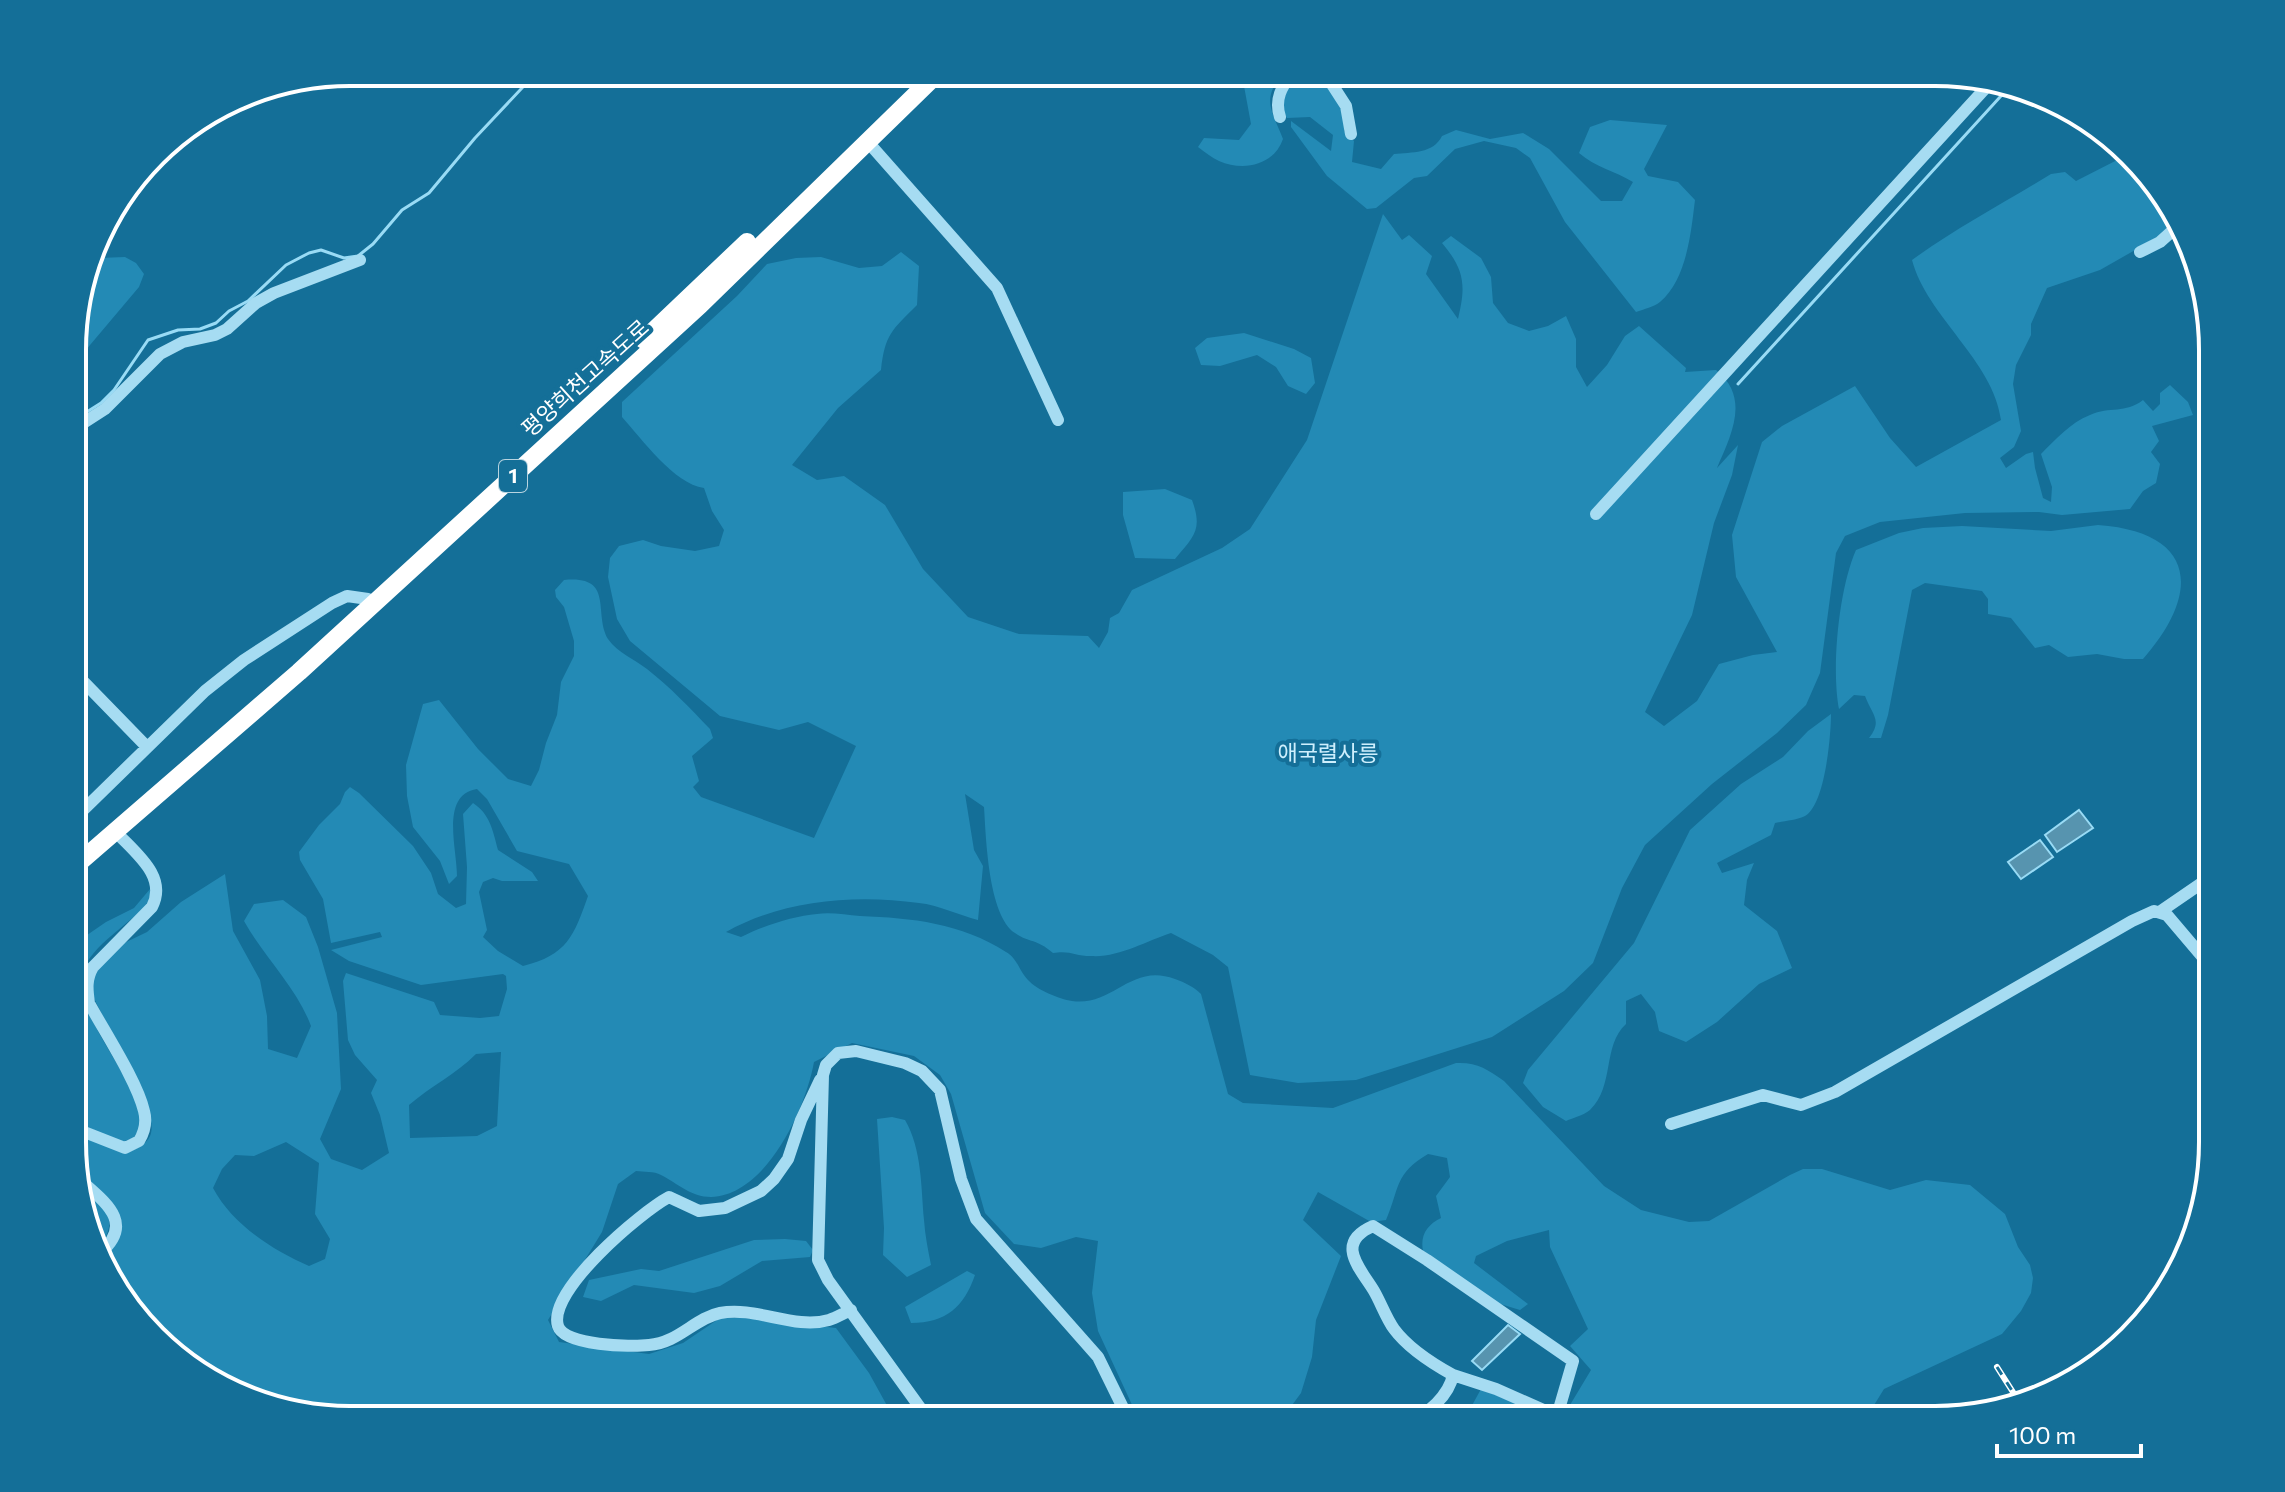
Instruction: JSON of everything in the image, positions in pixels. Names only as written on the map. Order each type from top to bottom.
[{"type":"highway","name":"평양희천고속도로","points":[[86,844],[368,599],[911,86]]},
{"type":"highway","name":"평양희천고속도로","points":[[86,856],[299,672],[689,315],[924,86]]},
{"type":"street","points":[[1280,117],[1277,106],[1284,86]]},
{"type":"street","points":[[1333,86],[1346,106],[1351,134]]},
{"type":"street","points":[[1596,514],[1983,91]]},
{"type":"street","points":[[867,141],[997,288],[1058,420]]},
{"type":"street","points":[[2140,252],[2160,242],[2171,232]]},
{"type":"street","points":[[86,421],[105,409],[160,354],[183,342],[215,335],[274,293],[360,260]]},
{"type":"street","points":[[86,807],[205,691],[244,660],[347,596],[368,599]]},
{"type":"street","points":[[86,684],[147,747]]},
{"type":"street","points":[[86,1133],[125,1148],[139,1141],[146,1126],[145,1111],[138,1093],[89,1003],[87,988],[93,967],[152,907],[158,896],[155,878],[115,831]]},
{"type":"street","points":[[1671,1124],[1763,1095],[1801,1105],[1835,1092],[2132,921],[2161,911],[2198,886]]},
{"type":"street","points":[[2161,911],[2198,951]]},
{"type":"street","points":[[851,1310],[829,1320],[812,1322],[742,1312],[720,1313],[669,1340],[645,1346],[580,1341],[562,1333],[557,1317],[579,1276],[609,1242],[652,1206],[669,1197],[699,1211],[725,1208],[753,1195],[774,1179],[788,1159],[801,1120],[826,1065],[838,1053],[856,1051],[905,1063],[922,1071],[940,1090],[961,1179],[976,1219],[1098,1357],[1122,1406]]},
{"type":"street","points":[[823,1075],[818,1260],[828,1280],[919,1406]]},
{"type":"street","points":[[91,1189],[107,1203],[115,1217],[116,1229],[107,1245]]},
{"type":"street","points":[[1531,1405],[1496,1389],[1453,1375],[1395,1331],[1354,1262],[1352,1250],[1364,1230],[1373,1226],[1573,1361],[1561,1405]]},
{"type":"street","points":[[1432,1405],[1446,1391],[1453,1375]]},
{"type":"green space","points":[[1244,86],[1274,86],[1270,104],[1283,139],[1273,155],[1257,164],[1238,166],[1216,160],[1198,147],[1204,138],[1239,140],[1251,124]]},
{"type":"green space","points":[[1289,86],[1329,86],[1345,112],[1344,131],[1354,141],[1352,162],[1381,169],[1394,154],[1428,149],[1442,136],[1456,130],[1490,139],[1523,133],[1549,149],[1601,201],[1622,201],[1633,182],[1579,153],[1590,127],[1610,120],[1667,125],[1644,169],[1648,176],[1678,182],[1695,200],[1682,268],[1660,302],[1636,312],[1565,222],[1530,158],[1516,148],[1484,141],[1455,149],[1427,176],[1414,178],[1376,208],[1367,209],[1327,176],[1291,127],[1291,121],[1331,151],[1333,135],[1310,117],[1287,118],[1282,106]]},
{"type":"green space","name":"애국렬사릉","points":[[2117,160],[2144,189],[2170,229],[2100,270],[2047,288],[2031,324],[2031,335],[2016,365],[2013,384],[2021,431],[2014,447],[2000,458],[2006,468],[2033,452],[2043,498],[2051,502],[2052,487],[2041,454],[2052,443],[2076,422],[2097,412],[2130,407],[2143,400],[2153,411],[2160,404],[2160,393],[2170,385],[2188,402],[2193,415],[2152,426],[2159,441],[2151,452],[2160,464],[2156,483],[2143,491],[2130,509],[2062,515],[2039,512],[1965,513],[1880,522],[1845,536],[1836,553],[1820,673],[1806,705],[1645,845],[1622,888],[1593,963],[1564,991],[1492,1037],[1356,1080],[1298,1083],[1250,1075],[1228,967],[1213,955],[1171,933],[1122,952],[1091,956],[1053,953],[1015,933],[1006,924],[994,893],[984,807],[965,794],[974,850],[983,866],[978,920],[919,903],[844,900],[795,906],[748,921],[726,932],[741,937],[778,922],[822,913],[936,924],[989,942],[1010,955],[1032,984],[1072,1001],[1099,998],[1146,976],[1160,975],[1175,979],[1201,994],[1228,1094],[1243,1103],[1333,1108],[1456,1063],[1476,1065],[1504,1081],[1604,1186],[1641,1210],[1689,1222],[1709,1221],[1803,1169],[1822,1169],[1890,1190],[1926,1180],[1970,1185],[2005,1214],[2018,1247],[2030,1265],[2033,1278],[2031,1293],[2002,1334],[1884,1389],[1874,1405],[1570,1405],[1591,1370],[1570,1346],[1588,1329],[1550,1247],[1549,1230],[1507,1241],[1476,1256],[1474,1263],[1528,1304],[1520,1310],[1497,1303],[1423,1251],[1426,1231],[1441,1218],[1436,1196],[1450,1177],[1447,1158],[1428,1154],[1403,1175],[1386,1220],[1371,1222],[1318,1192],[1303,1220],[1341,1256],[1316,1320],[1312,1357],[1301,1393],[1292,1405],[1132,1406],[1098,1331],[1092,1293],[1098,1241],[1076,1237],[1041,1248],[1014,1244],[985,1213],[951,1094],[940,1075],[914,1056],[852,1043],[814,1062],[802,1102],[780,1146],[766,1166],[731,1193],[704,1196],[652,1172],[636,1171],[618,1184],[602,1232],[548,1320],[559,1342],[649,1354],[683,1343],[720,1318],[836,1328],[869,1373],[887,1406],[316,1404],[265,1392],[203,1362],[163,1329],[121,1274],[107,1246],[120,1223],[90,1188],[86,1142],[86,1137],[131,1151],[150,1136],[151,1124],[140,1087],[91,991],[91,977],[120,945],[147,932],[181,902],[225,874],[233,931],[260,980],[267,1016],[268,1049],[297,1058],[311,1026],[289,986],[244,921],[254,904],[283,900],[306,917],[337,1013],[341,1089],[320,1139],[331,1159],[362,1170],[389,1153],[371,1093],[377,1080],[355,1055],[348,1040],[343,981],[346,973],[434,1002],[440,1015],[499,1016],[507,989],[503,974],[421,985],[349,961],[331,950],[382,937],[380,932],[331,943],[323,899],[300,860],[299,852],[340,804],[345,792],[350,787],[359,793],[413,846],[431,873],[438,894],[456,908],[466,904],[463,814],[473,803],[487,818],[498,850],[532,872],[538,881],[493,878],[483,882],[479,892],[487,930],[483,937],[498,951],[523,966],[550,956],[573,933],[588,896],[569,864],[517,851],[487,799],[477,789],[466,793],[458,801],[454,812],[457,876],[449,884],[440,861],[413,827],[407,796],[406,765],[423,704],[439,700],[478,749],[508,779],[531,786],[557,715],[561,682],[574,656],[574,641],[564,607],[555,590],[564,580],[590,583],[600,598],[604,629],[612,644],[664,683],[710,729],[713,738],[692,756],[699,781],[693,787],[701,797],[814,838],[856,746],[808,722],[779,730],[720,716],[630,641],[617,619],[608,577],[610,558],[619,546],[643,540],[695,551],[719,546],[724,530],[712,511],[704,488],[681,478],[659,459],[622,417],[622,402],[737,296],[767,264],[821,257],[859,268],[882,266],[901,252],[919,266],[917,305],[891,333],[881,370],[838,408],[792,465],[817,480],[844,476],[885,505],[923,569],[968,617],[1019,634],[1088,636],[1099,648],[1108,632],[1110,618],[1119,613],[1132,590],[1222,548],[1250,529],[1307,440],[1383,214],[1402,240],[1409,235],[1432,256],[1426,274],[1458,319],[1462,279],[1442,243],[1451,236],[1481,258],[1491,277],[1493,303],[1508,323],[1529,331],[1548,326],[1566,316],[1576,339],[1576,367],[1587,387],[1607,365],[1625,336],[1639,326],[1686,368],[1685,372],[1716,370],[1727,381],[1733,392],[1735,417],[1717,468],[1738,445],[1732,475],[1714,523],[1692,615],[1645,712],[1664,726],[1697,701],[1719,664],[1777,652],[1736,577],[1732,535],[1762,442],[1782,426],[1855,386],[1890,438],[1916,467],[2001,420],[1986,378],[1931,301],[1912,260],[2051,174],[2065,172],[2076,181]],"holes":[[[501,1052],[497,1126],[477,1136],[410,1138],[409,1105],[476,1054]],[[286,1142],[319,1163],[315,1214],[330,1239],[325,1259],[309,1266],[254,1234],[231,1213],[213,1188],[222,1169],[235,1155],[254,1156]]]},
{"type":"green space","points":[[125,257],[136,263],[144,274],[139,287],[86,350],[88,316],[103,258]]},
{"type":"green space","points":[[1244,333],[1294,349],[1311,358],[1315,383],[1306,394],[1288,386],[1276,367],[1257,355],[1220,366],[1201,365],[1195,348],[1207,338]]},
{"type":"green space","points":[[1165,489],[1192,500],[1197,519],[1195,532],[1175,559],[1135,558],[1123,515],[1123,492]]},
{"type":"green space","points":[[2098,525],[2130,530],[2155,539],[2171,553],[2179,570],[2181,589],[2175,611],[2143,659],[2097,654],[2068,657],[2049,645],[2035,648],[2011,618],[1988,614],[1988,599],[1982,591],[1925,583],[1912,590],[1881,738],[1869,738],[1876,722],[1865,696],[1854,695],[1839,709],[1836,672],[1838,628],[1845,585],[1856,550],[1899,533],[1923,528],[1962,526],[2051,531]]},
{"type":"green space","points":[[1831,714],[1826,769],[1812,809],[1805,816],[1775,823],[1771,835],[1717,863],[1722,873],[1754,863],[1747,880],[1744,905],[1777,931],[1792,968],[1759,984],[1717,1022],[1686,1042],[1659,1031],[1655,1012],[1641,994],[1626,1001],[1626,1024],[1614,1043],[1598,1100],[1588,1112],[1566,1121],[1543,1107],[1523,1083],[1528,1070],[1634,943],[1690,830],[1741,784],[1783,757],[1808,731]]},
{"type":"green space","points":[[150,889],[150,902],[103,944],[86,965],[86,936],[134,908]]},
{"type":"green space","points":[[86,1006],[140,1113],[137,1137],[119,1143],[86,1130]]},
{"type":"green space","points":[[892,1117],[905,1120],[915,1143],[931,1265],[907,1277],[883,1255],[877,1119]]},
{"type":"green space","points":[[92,1196],[109,1218],[105,1239]]},
{"type":"green space","points":[[754,1240],[806,1241],[813,1250],[810,1257],[762,1261],[720,1286],[694,1293],[634,1285],[601,1301],[583,1297],[589,1280],[641,1269],[659,1271]]},
{"type":"green space","points":[[967,1271],[975,1275],[971,1286],[952,1311],[934,1320],[911,1323],[905,1307]]},
{"type":"green space","points":[[1481,1389],[1520,1405],[1472,1405]]},
{"type":"shaded area","points":[[2079,810],[2093,828],[2057,852],[2045,835]]},
{"type":"shaded area","points":[[2040,840],[2053,857],[2021,879],[2008,862]]},
{"type":"shaded area","points":[[1508,1325],[1520,1334],[1482,1370],[1472,1361]]},
{"type":"waterway","points":[[86,412],[114,390],[148,340],[178,330],[200,329],[216,323],[229,311],[248,301],[286,265],[309,253],[321,250],[344,258],[358,256],[373,244],[402,210],[429,193],[524,86]]},
{"type":"waterway","points":[[1738,384],[2002,95]]},
{"type":"railway","points":[[1997,1367],[2014,1393]]}]
